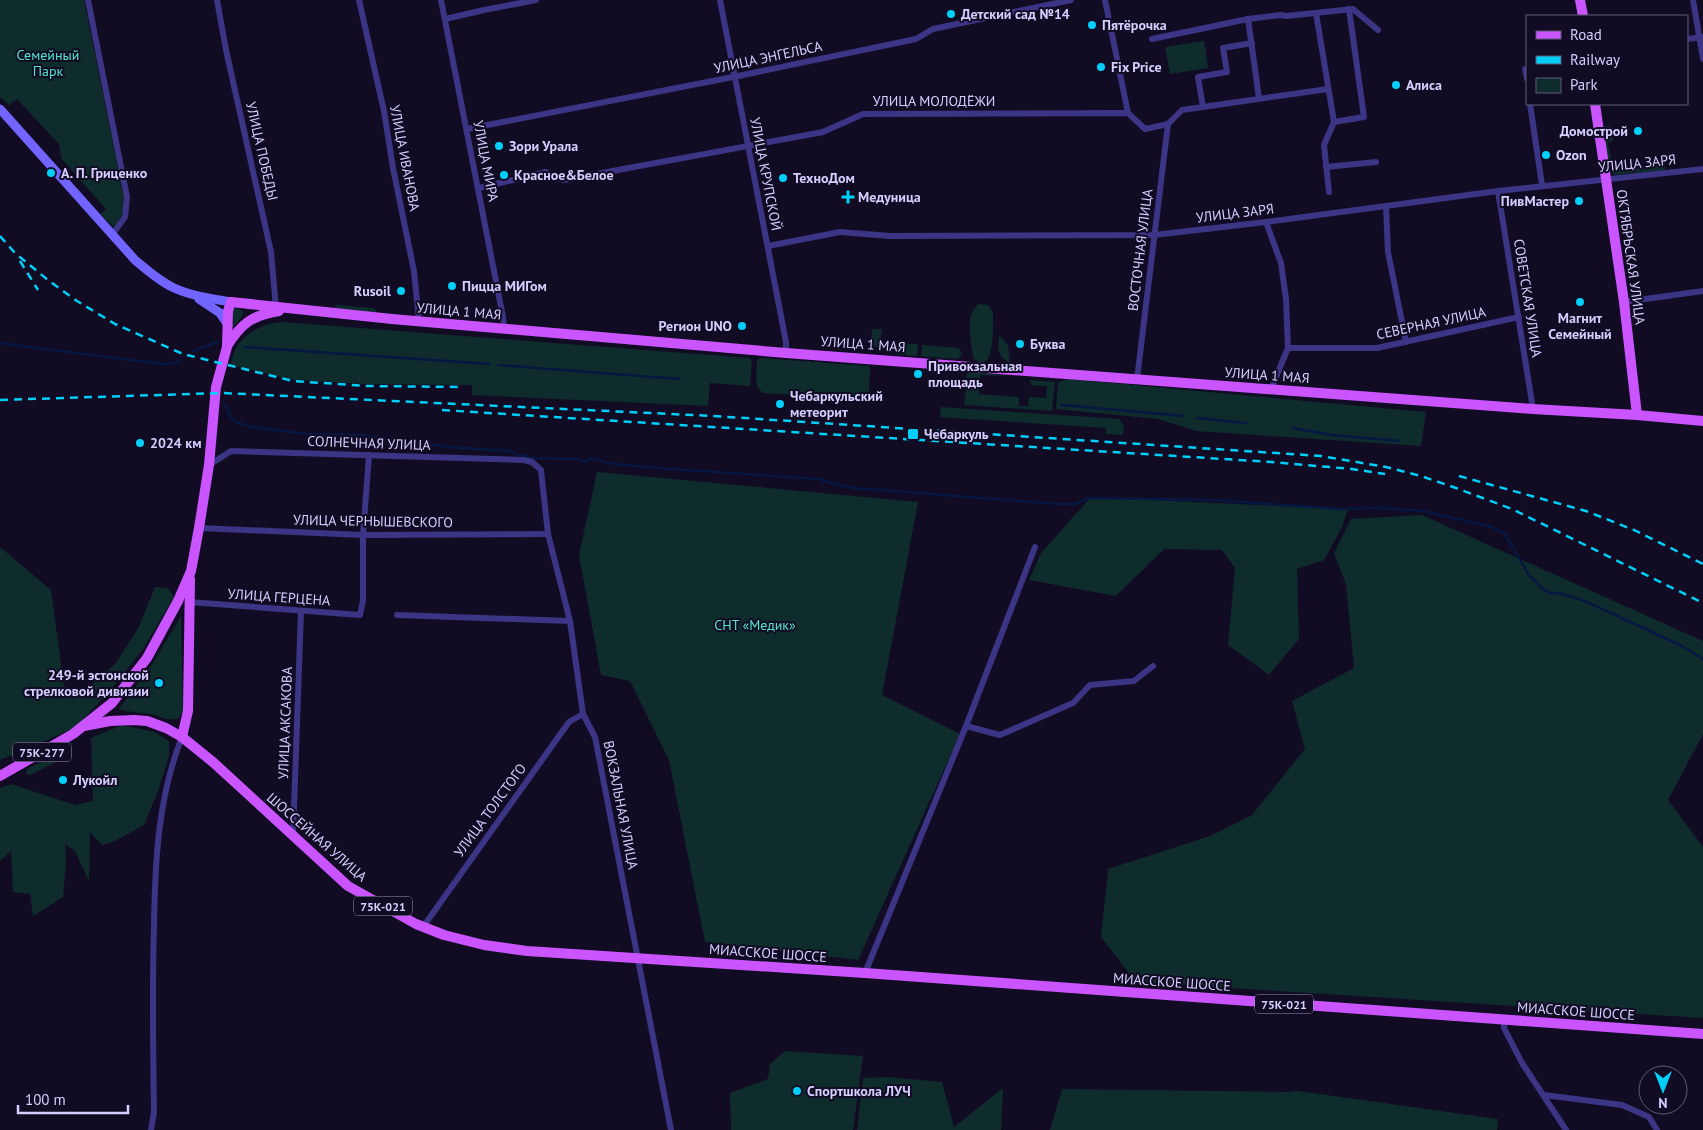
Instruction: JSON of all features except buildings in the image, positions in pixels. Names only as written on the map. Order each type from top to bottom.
[{"type":"main road","points":[[1580,0],[1583,15]]},
{"type":"main road","name":"ОКТЯБРЬСКАЯ УЛИЦА","points":[[1595,105],[1624,302],[1637,415]]},
{"type":"main road","points":[[0,108],[135,260],[157,278],[213,307],[220,313],[228,325]]},
{"type":"main road","points":[[182,736],[188,711],[191,571],[209,464],[216,393],[226,347],[228,311],[231,302],[190,294]]},
{"type":"main road","name":"УЛИЦА 1 МАЯ","points":[[231,302],[419,321],[786,353],[1703,421]]},
{"type":"main road","points":[[242,326],[245,304]]},
{"type":"main road","points":[[226,347],[242,326],[259,315],[281,308]]},
{"type":"main road","points":[[82,726],[112,703],[148,658],[178,601],[191,571]]},
{"type":"main road","name":"ШОССЕЙНАЯ УЛИЦА","points":[[82,726],[110,721],[134,720],[158,724],[182,736],[348,886],[423,927],[444,935],[484,945],[519,950],[639,958]]},
{"type":"main road","name":"75К-277","points":[[0,776],[73,734],[82,726]]},
{"type":"main road","name":"МИАССКОЕ ШОССЕ","points":[[639,958],[1703,1034]]},
{"type":"street","points":[[88,0],[127,197],[125,217],[112,235]]},
{"type":"street","name":"УЛИЦА ПОБЕДЫ","points":[[217,0],[226,50],[271,252],[281,308]]},
{"type":"street","name":"УЛИЦА ИВАНОВА","points":[[359,0],[384,111],[412,263],[419,321]]},
{"type":"street","name":"УЛИЦА МИРА","points":[[441,0],[504,328]]},
{"type":"street","points":[[445,19],[536,0]]},
{"type":"street","name":"УЛИЦА КРУПСКОЙ","points":[[720,0],[786,342],[786,353]]},
{"type":"street","name":"УЛИЦА ЭНГЕЛЬСА","points":[[467,129],[735,77],[916,39],[933,30],[1072,0]]},
{"type":"street","points":[[1105,0],[1128,113],[1145,129],[1168,124],[1182,110],[1328,89]]},
{"type":"street","points":[[1694,0],[1703,58]]},
{"type":"street","points":[[1334,122],[1364,117],[1349,9]]},
{"type":"street","points":[[1152,39],[1248,19],[1349,9],[1353,9],[1378,30]]},
{"type":"street","points":[[1316,13],[1334,122],[1324,146],[1329,192]]},
{"type":"street","points":[[1248,19],[1258,98]]},
{"type":"street","points":[[1688,39],[1701,37]]},
{"type":"street","points":[[1203,107],[1198,77],[1227,72],[1223,48],[1252,43]]},
{"type":"street","points":[[1525,69],[1526,74]]},
{"type":"street","points":[[1530,105],[1542,186]]},
{"type":"street","name":"УЛИЦА МОЛОДЁЖИ","points":[[478,188],[546,172],[564,180],[823,132],[863,114],[1128,113]]},
{"type":"street","name":"ВОСТОЧНАЯ УЛИЦА","points":[[1136,379],[1168,124]]},
{"type":"street","points":[[1326,167],[1376,162]]},
{"type":"street","name":"УЛИЦА ЗАРЯ","points":[[768,246],[840,232],[900,236],[1154,235],[1386,207],[1498,190],[1703,169]]},
{"type":"street","name":"СОВЕТСКАЯ УЛИЦА","points":[[1498,190],[1520,317],[1533,409]]},
{"type":"street","points":[[1386,207],[1388,252],[1406,342]]},
{"type":"street","points":[[1266,222],[1281,263],[1286,299],[1288,348],[1271,390]]},
{"type":"street","points":[[1624,302],[1703,291]]},
{"type":"street","name":"СЕВЕРНАЯ УЛИЦА","points":[[1288,348],[1377,348],[1520,317]]},
{"type":"street","name":"СОЛНЕЧНАЯ УЛИЦА","points":[[209,464],[231,451],[524,460],[532,462]]},
{"type":"street","points":[[364,535],[369,455]]},
{"type":"street","name":"ВОКЗАЛЬНАЯ УЛИЦА","points":[[532,462],[541,470],[548,534],[570,621],[584,714],[595,737],[671,1130]]},
{"type":"street","name":"УЛИЦА ЧЕРНЫШЕВСКОГО","points":[[199,528],[364,535],[548,534]]},
{"type":"street","name":"УЛИЦА ГЕРЦЕНА","points":[[189,602],[360,615],[363,608],[364,535]]},
{"type":"street","points":[[865,973],[966,726],[1035,547]]},
{"type":"street","name":"УЛИЦА АКСАКОВА","points":[[294,837],[301,611]]},
{"type":"street","points":[[397,615],[570,621]]},
{"type":"street","points":[[966,726],[1000,735],[1073,703],[1090,685],[1134,681],[1154,666]]},
{"type":"street","name":"УЛИЦА ТОЛСТОГО","points":[[423,927],[569,722],[584,714]]},
{"type":"street","points":[[151,1130],[154,1112],[152,979],[155,866],[160,818],[168,779],[182,736]]},
{"type":"street","points":[[1504,1019],[1504,1028],[1522,1063],[1566,1130]]},
{"type":"street","points":[[1544,1095],[1622,1105],[1649,1117],[1657,1130]]},
{"type":"green space","name":"Семейный Парк","points":[[0,0],[84,0],[124,198],[122,215],[114,227],[100,214],[106,209],[61,158],[59,144],[17,99],[9,105],[0,97]]},
{"type":"green space","points":[[1204,41],[1208,68],[1170,74],[1165,47]]},
{"type":"green space","points":[[1611,126],[1613,141],[1608,143],[1613,169],[1665,163],[1665,170],[1614,175],[1608,170],[1603,127]]},
{"type":"green space","points":[[978,304],[988,305],[993,312],[992,347],[986,361],[980,363],[973,358],[970,330],[971,315]]},
{"type":"green space","points":[[337,305],[373,308],[377,311],[377,314],[334,310]]},
{"type":"green space","points":[[238,308],[243,312],[234,327],[232,313],[234,309]]},
{"type":"green space","points":[[282,322],[750,358],[752,361],[750,386],[710,383],[708,406],[472,395],[472,385],[368,384],[293,380],[231,365],[235,350],[243,339],[255,330],[269,324]]},
{"type":"green space","points":[[872,329],[882,329],[879,347],[872,346]]},
{"type":"green space","points":[[999,335],[1008,345],[1010,363],[1001,355]]},
{"type":"green space","points":[[898,343],[918,344],[917,356],[897,354],[895,352]]},
{"type":"green space","points":[[922,345],[959,348],[962,354],[958,359],[921,356]]},
{"type":"green space","points":[[760,358],[870,366],[869,394],[859,399],[763,393],[758,387],[756,378],[757,360]]},
{"type":"green space","points":[[967,371],[1009,376],[980,375],[979,384],[966,383]]},
{"type":"green space","points":[[1067,379],[1426,412],[1421,446],[1196,431],[1158,419],[1056,409],[1058,383]]},
{"type":"green space","points":[[1030,380],[1055,382],[1052,411],[964,405],[966,387],[979,388],[979,394],[1019,397],[1019,406],[1028,406],[1029,397],[1046,398],[1047,386],[1031,385]]},
{"type":"green space","points":[[941,407],[1119,419],[1124,426],[1123,435],[1106,434],[1106,428],[940,417]]},
{"type":"green space","name":"СНТ «Медик»","points":[[597,472],[918,502],[882,695],[960,734],[858,960],[705,942],[669,760],[630,681],[601,675],[579,555]]},
{"type":"green space","points":[[1091,497],[1348,509],[1342,527],[1324,560],[1297,569],[1299,639],[1269,675],[1228,645],[1235,568],[1222,550],[1164,549],[1116,596],[1029,580],[1041,553]]},
{"type":"green space","points":[[1422,515],[1703,641],[1703,734],[1668,800],[1703,847],[1703,1018],[1136,982],[1101,937],[1108,869],[1210,836],[1252,815],[1305,749],[1292,701],[1354,668],[1346,584],[1334,553],[1351,519]]},
{"type":"green space","points":[[0,547],[51,590],[64,686],[81,694],[116,663],[139,627],[155,587],[168,588],[174,597],[143,649],[108,693],[75,728],[0,760]]},
{"type":"green space","points":[[181,616],[183,712],[178,719],[166,719],[155,715],[119,709],[151,666]]},
{"type":"green space","points":[[122,725],[154,732],[169,741],[169,756],[158,791],[144,825],[115,841],[102,845],[90,832],[89,881],[75,851],[65,844],[66,862],[63,897],[33,916],[30,894],[13,892],[11,851],[0,861],[0,788],[11,784],[75,805],[93,801],[91,738]]},
{"type":"green space","points":[[66,747],[64,758],[30,775],[26,774],[27,769]]},
{"type":"green space","name":"Спортшкола ЛУЧ","points":[[785,1051],[863,1056],[853,1130],[731,1130],[730,1093],[768,1079],[770,1064]]},
{"type":"green space","points":[[888,1077],[942,1082],[954,1127],[1003,1088],[1001,1130],[857,1130],[863,1078]]},
{"type":"green space","points":[[1062,1089],[1298,1091],[1498,1119],[1497,1130],[1050,1130]]},
{"type":"waterway","points":[[193,351],[218,342]]},
{"type":"waterway","points":[[0,343],[161,364],[171,364],[181,360]]},
{"type":"waterway","points":[[245,347],[490,364]]},
{"type":"waterway","points":[[498,365],[679,379]]},
{"type":"waterway","points":[[224,404],[230,416],[236,422],[251,427],[307,434],[361,435],[449,447],[509,451],[530,458],[580,459],[583,461],[587,461],[590,458],[614,464],[657,468],[819,479],[854,488],[1058,504],[1075,504],[1088,498],[1213,500],[1341,509],[1381,508],[1423,511],[1492,527],[1505,534],[1529,575],[1543,589],[1550,593],[1559,593],[1585,601],[1680,645],[1703,659]]},
{"type":"waterway","points":[[1062,405],[1184,416]]},
{"type":"waterway","points":[[1197,418],[1246,423]]},
{"type":"waterway","points":[[1293,428],[1332,435],[1399,441]]},
{"type":"railway","points":[[0,236],[15,253],[77,301],[115,324],[183,354],[293,381],[367,386],[463,387]]},
{"type":"railway","points":[[20,261],[38,290]]},
{"type":"railway","points":[[0,400],[222,393],[714,416],[1321,456],[1386,467],[1421,476],[1512,509],[1703,603]]},
{"type":"railway","points":[[442,410],[1271,462],[1352,469],[1385,474]]},
{"type":"railway","points":[[1459,476],[1586,511],[1634,530],[1703,564]]},
{"type":"place","name":"Детский сад №14","points":[[951,14]]},
{"type":"place","name":"Пятёрочка","points":[[1092,25]]},
{"type":"place","name":"Fix Price","points":[[1101,67]]},
{"type":"place","name":"Алиса","points":[[1396,85]]},
{"type":"place","name":"Домострой","points":[[1638,131]]},
{"type":"place","name":"Зори Урала","points":[[499,146]]},
{"type":"place","name":"Ozon","points":[[1546,155]]},
{"type":"place","name":"А. П. Гриценко","points":[[51,173]]},
{"type":"place","name":"Красное&Белое","points":[[504,175]]},
{"type":"place","name":"ТехноДом","points":[[783,178]]},
{"type":"place","name":"Медуница","points":[[848,197]]},
{"type":"place","name":"ПивМастер","points":[[1579,201]]},
{"type":"place","name":"Пицца МИГом","points":[[452,286]]},
{"type":"place","name":"Rusoil","points":[[401,291]]},
{"type":"place","name":"Магнит Семейный","points":[[1580,302]]},
{"type":"place","name":"Регион UNO","points":[[742,326]]},
{"type":"place","name":"Буква","points":[[1020,344]]},
{"type":"place","name":"Привокзальная площадь","points":[[918,374]]},
{"type":"place","name":"Чебаркульский метеорит","points":[[780,404]]},
{"type":"place","name":"Чебаркуль","points":[[913,434]]},
{"type":"place","name":"2024 км","points":[[140,443]]},
{"type":"place","name":"249-й эстонской стрелковой дивизии","points":[[159,683]]},
{"type":"place","name":"Лукойл","points":[[63,780]]},
{"type":"place","name":"Спортшкола ЛУЧ","points":[[797,1091]]}]
